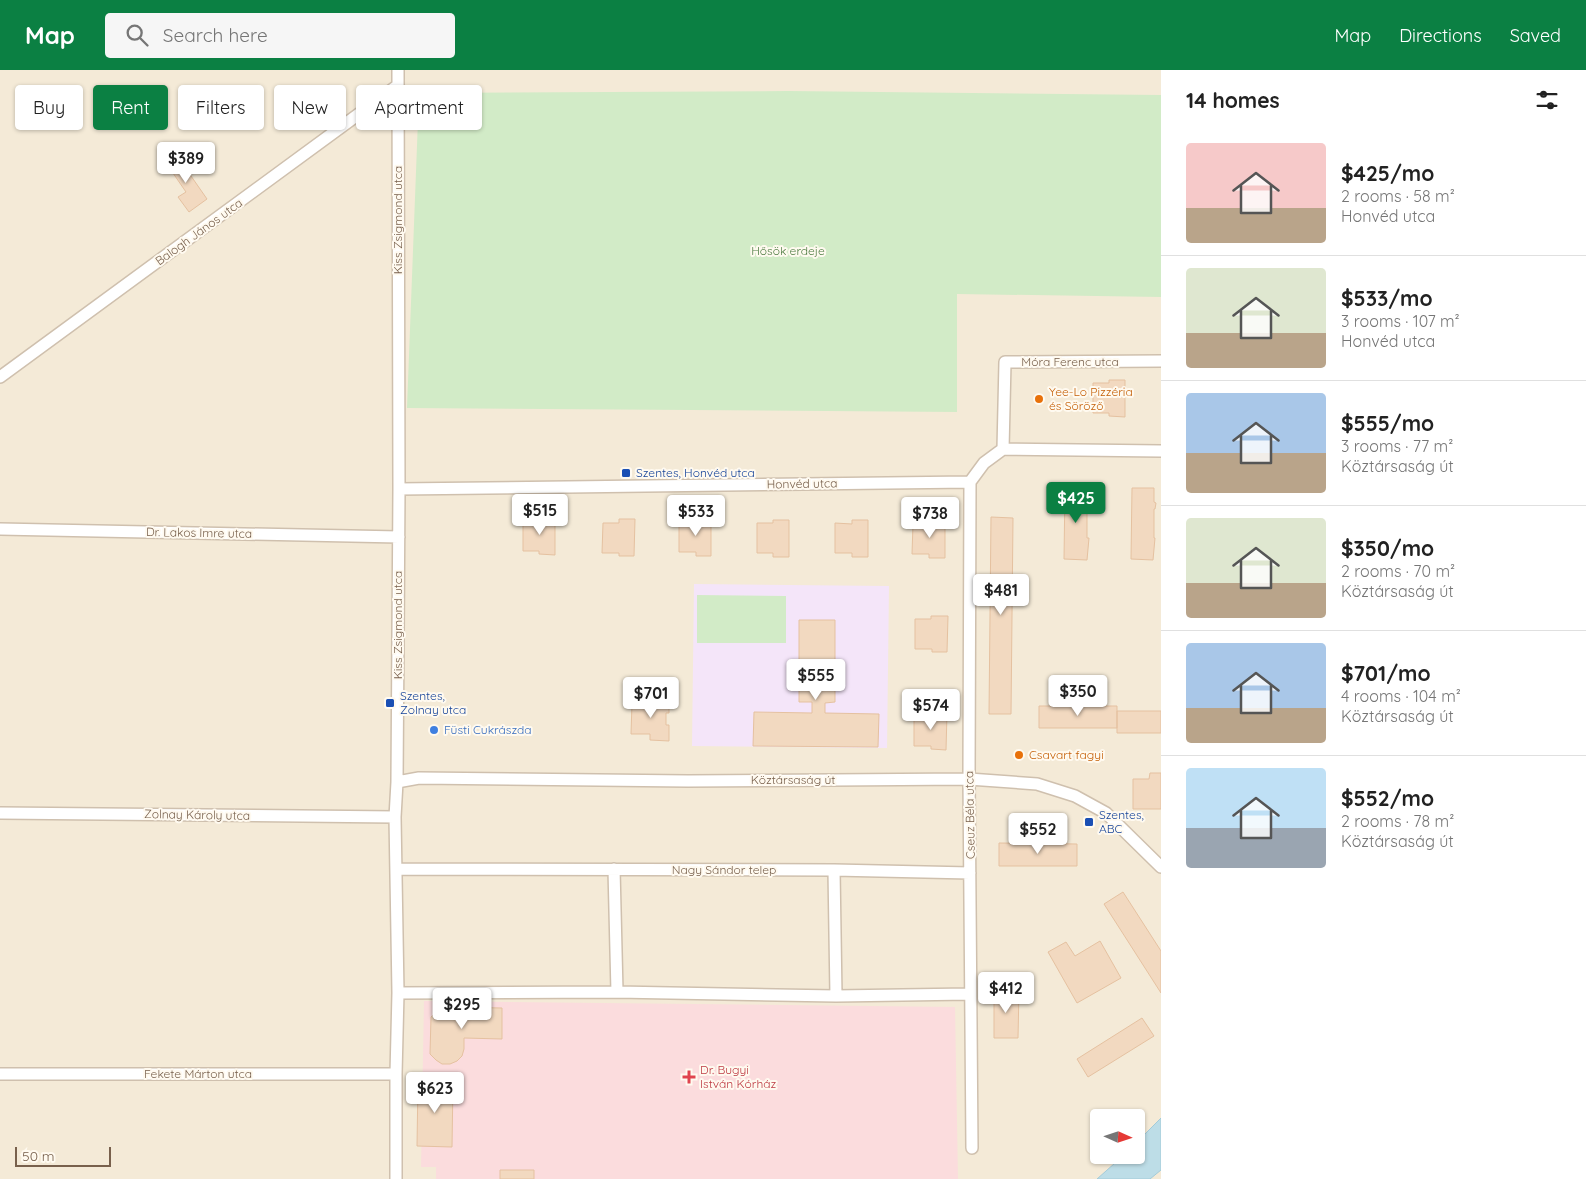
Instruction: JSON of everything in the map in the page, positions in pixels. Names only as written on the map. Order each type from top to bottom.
[{"type":"street","name":"Kiss Zsigmond utca","points":[[397,85],[398,70]]},
{"type":"street","name":"Balogh János utca","points":[[0,377],[356,116]]},
{"type":"street","name":"Kiss Zsigmond utca","points":[[396,1179],[398,993],[394,817],[397,782],[399,489],[397,130]]},
{"type":"street","name":"Móra Ferenc utca","points":[[1003,449],[1005,362],[1161,361]]},
{"type":"street","points":[[970,482],[984,463],[1003,449],[1161,451]]},
{"type":"street","name":"Honvéd utca","points":[[399,489],[970,482]]},
{"type":"street","name":"Cseuz Béla utca","points":[[970,482],[969,994],[972,1148]]},
{"type":"street","name":"Dr. Lakos Imre utca","points":[[0,529],[398,537]]},
{"type":"street","name":"Köztársaság út","points":[[397,782],[419,778],[688,781],[969,779],[1038,784],[1075,796],[1106,812],[1161,867]]},
{"type":"street","name":"Zolnay Károly utca","points":[[0,813],[394,817]]},
{"type":"street","name":"Nagy Sándor telep","points":[[396,869],[834,870],[970,873]]},
{"type":"street","points":[[614,869],[616,992]]},
{"type":"street","points":[[834,870],[836,996]]},
{"type":"street","points":[[398,993],[616,992],[836,996],[969,994]]},
{"type":"street","name":"Fekete Márton utca","points":[[0,1074],[396,1074]]},
{"type":"shaded area","points":[[0,70],[1161,70],[1161,1179],[0,1179]]},
{"type":"shaded area","points":[[694,584],[889,586],[887,748],[692,746]]},
{"type":"shaded area","name":"Dr. Bugyi István Kórház","points":[[424,1001],[955,1007],[958,1179],[436,1179],[436,1167],[421,1167]]},
{"type":"green space","name":"Hősök erdeje","points":[[788,91],[1161,95],[1161,297],[957,294],[957,412],[407,408],[418,130],[482,130],[482,93]]},
{"type":"green space","points":[[697,595],[786,596],[786,643],[697,643]]},
{"type":"water","points":[[1161,1118],[1161,1170],[1150,1179],[1097,1179],[1114,1164],[1145,1164],[1145,1134]]},
{"type":"building","points":[[175,153],[207,199],[189,212],[178,197],[186,192],[164,160]]},
{"type":"building","points":[[1109,380],[1125,380],[1125,417],[1109,416],[1109,413],[1093,413],[1093,383],[1109,383]]},
{"type":"building","points":[[1065,487],[1088,488],[1087,538],[1089,538],[1087,560],[1064,559]]},
{"type":"building","points":[[1132,488],[1154,488],[1154,502],[1156,503],[1154,509],[1155,538],[1153,560],[1131,559]]},
{"type":"building","points":[[991,517],[1013,518],[1011,714],[989,714]]},
{"type":"building","points":[[539,518],[555,518],[555,555],[539,554],[539,551],[523,551],[523,521],[539,521]]},
{"type":"building","points":[[619,519],[635,519],[634,556],[619,556],[619,553],[602,553],[603,523],[619,523]]},
{"type":"building","points":[[695,519],[711,519],[711,556],[696,556],[696,552],[679,552],[679,522],[695,522]]},
{"type":"building","points":[[773,520],[789,520],[789,557],[773,557],[773,553],[757,553],[757,523],[773,523]]},
{"type":"building","points":[[852,520],[868,520],[868,557],[852,557],[852,553],[835,553],[835,523],[852,524]]},
{"type":"building","points":[[929,521],[945,521],[945,558],[929,558],[929,554],[912,554],[913,524],[929,524]]},
{"type":"building","points":[[931,616],[948,616],[947,652],[932,652],[932,649],[915,649],[915,619],[931,619]]},
{"type":"building","points":[[799,620],[835,620],[835,702],[825,703],[825,713],[879,714],[878,747],[753,746],[754,712],[812,713],[812,702],[799,702]]},
{"type":"building","points":[[649,697],[669,697],[669,713],[666,713],[666,725],[669,725],[669,741],[650,740],[650,734],[631,734],[632,703],[649,704]]},
{"type":"building","points":[[1039,706],[1117,706],[1117,728],[1039,728]]},
{"type":"building","points":[[1117,711],[1161,711],[1161,733],[1117,733]]},
{"type":"building","points":[[931,713],[947,713],[946,750],[931,749],[931,746],[914,746],[914,716],[931,716]]},
{"type":"building","points":[[1150,773],[1161,773],[1161,809],[1133,809],[1133,779],[1149,779]]},
{"type":"building","points":[[999,843],[1077,844],[1077,866],[999,866]]},
{"type":"building","points":[[1123,892],[1161,951],[1161,993],[1104,904]]},
{"type":"building","points":[[1100,941],[1121,978],[1077,1003],[1048,952],[1066,942],[1075,956]]},
{"type":"building","points":[[994,991],[1019,991],[1018,1038],[994,1038]]},
{"type":"building","points":[[445,1007],[502,1008],[502,1039],[464,1038],[462,1056],[450,1064],[442,1064],[430,1054],[431,1017]]},
{"type":"building","points":[[1142,1018],[1154,1036],[1088,1077],[1077,1059]]},
{"type":"building","points":[[418,1082],[453,1082],[452,1147],[417,1146]]},
{"type":"building","points":[[500,1170],[534,1170],[534,1179],[500,1179]]},
{"type":"place","name":"Yee-Lo Pizzéria és Söröző","points":[[1039,399]]},
{"type":"place","name":"Szentes, Honvéd utca","points":[[626,473]]},
{"type":"place","name":"Szentes, Zolnay utca","points":[[390,703]]},
{"type":"place","name":"Füsti Cukrászda","points":[[434,730]]},
{"type":"place","name":"Csavart fagyi","points":[[1019,755]]},
{"type":"place","name":"Szentes, ABC","points":[[1089,822]]},
{"type":"place","name":"Dr. Bugyi István Kórház","points":[[689,1077]]}]
